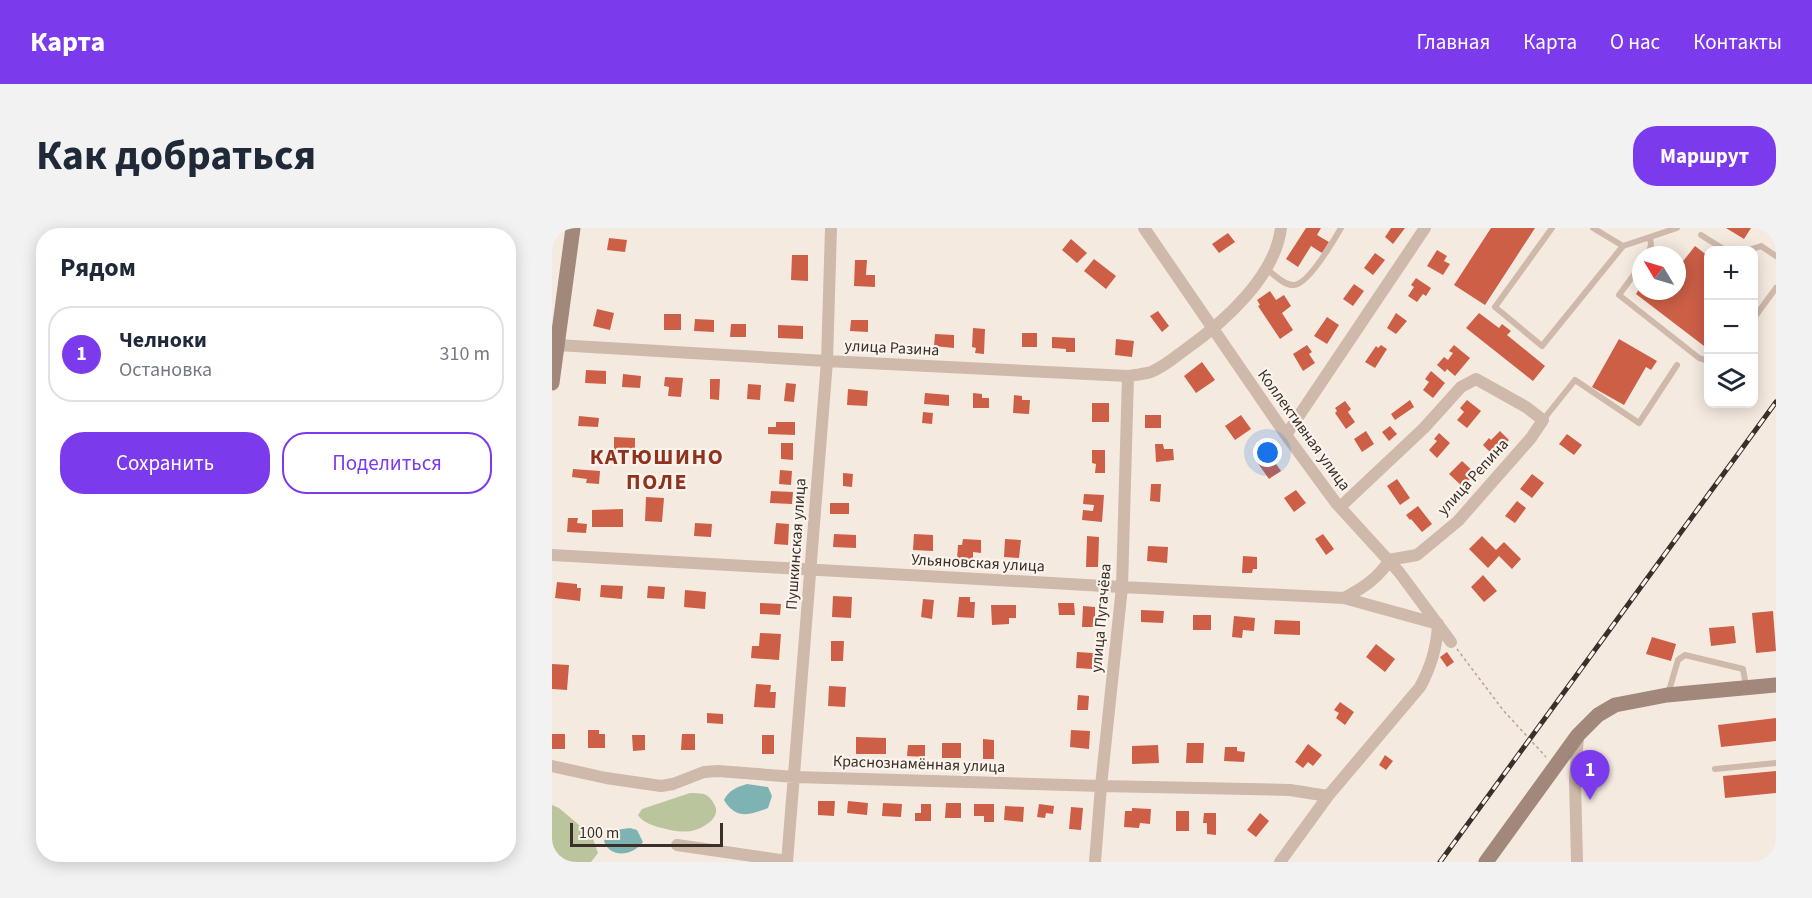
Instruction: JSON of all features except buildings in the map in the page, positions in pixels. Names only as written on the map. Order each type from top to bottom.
[{"type":"street","points":[[552,383],[557,301],[573,228]]},
{"type":"street","name":"Пушкинская улица","points":[[787,861],[827,361],[831,228]]},
{"type":"street","name":"Коллективная улица","points":[[1144,228],[1286,435],[1340,507],[1388,560],[1451,642]]},
{"type":"street","name":"улица Разина","points":[[554,346],[1128,376],[1148,373],[1161,367],[1213,330],[1231,314],[1266,269],[1279,241],[1281,228]]},
{"type":"street","points":[[1286,435],[1425,228]]},
{"type":"street","name":"улица Пугачёва","points":[[1095,862],[1122,587],[1128,376]]},
{"type":"street","points":[[1340,507],[1424,429],[1461,387],[1476,379],[1526,407],[1543,420]]},
{"type":"street","name":"улица Репина","points":[[1388,560],[1417,555],[1458,521],[1531,438],[1543,420]]},
{"type":"street","name":"Ульяновская улица","points":[[552,555],[1344,598],[1438,624]]},
{"type":"street","points":[[1344,598],[1365,587],[1382,571],[1388,560]]},
{"type":"street","points":[[1280,862],[1328,796],[1420,687],[1427,674],[1437,641],[1438,624]]},
{"type":"street","points":[[1486,862],[1578,735],[1598,715],[1615,705],[1667,695],[1776,685]]},
{"type":"street","points":[[1577,862],[1575,781],[1578,735]]},
{"type":"street","name":"Краснознамённая улица","points":[[552,766],[606,778],[661,786],[673,784],[704,772],[711,772],[795,777],[1290,790],[1328,796]]},
{"type":"street","points":[[676,845],[787,861]]},
{"type":"lane","points":[[1266,269],[1284,282],[1293,286],[1298,284],[1306,279],[1316,266],[1341,228]]},
{"type":"lane","points":[[1552,228],[1495,307],[1542,346],[1623,246],[1677,228]]},
{"type":"lane","points":[[1593,228],[1623,246]]},
{"type":"lane","points":[[1701,236],[1718,246]]},
{"type":"lane","points":[[1650,237],[1651,246]]},
{"type":"lane","points":[[1758,247],[1761,246],[1776,256]]},
{"type":"lane","points":[[1632,277],[1619,295],[1704,360]]},
{"type":"lane","points":[[1758,313],[1776,288]]},
{"type":"lane","points":[[1543,420],[1575,381],[1639,423],[1677,365]]},
{"type":"lane","points":[[1667,695],[1678,660],[1685,655],[1743,669],[1746,688]]},
{"type":"lane","points":[[1715,768],[1776,763]]},
{"type":"path","points":[[1451,642],[1503,710],[1547,758]]},
{"type":"green space","points":[[690,793],[706,795],[716,808],[712,820],[699,829],[670,830],[649,824],[638,815],[642,809]]},
{"type":"green space","points":[[552,805],[559,808],[592,836],[598,853],[591,862],[564,862],[552,849]]},
{"type":"water","points":[[747,784],[768,787],[772,796],[768,808],[749,814],[733,811],[724,800],[731,791]]},
{"type":"water","points":[[630,828],[637,830],[643,842],[639,847],[628,853],[616,853],[607,847],[604,841],[609,834]]},
{"type":"railway","points":[[1440,862],[1776,402]]},
{"type":"place","name":"Челноки","points":[[1590,800]]},
{"type":"district","name":"КАТЮШИНО ПОЛЕ","points":[[657,470]]}]
